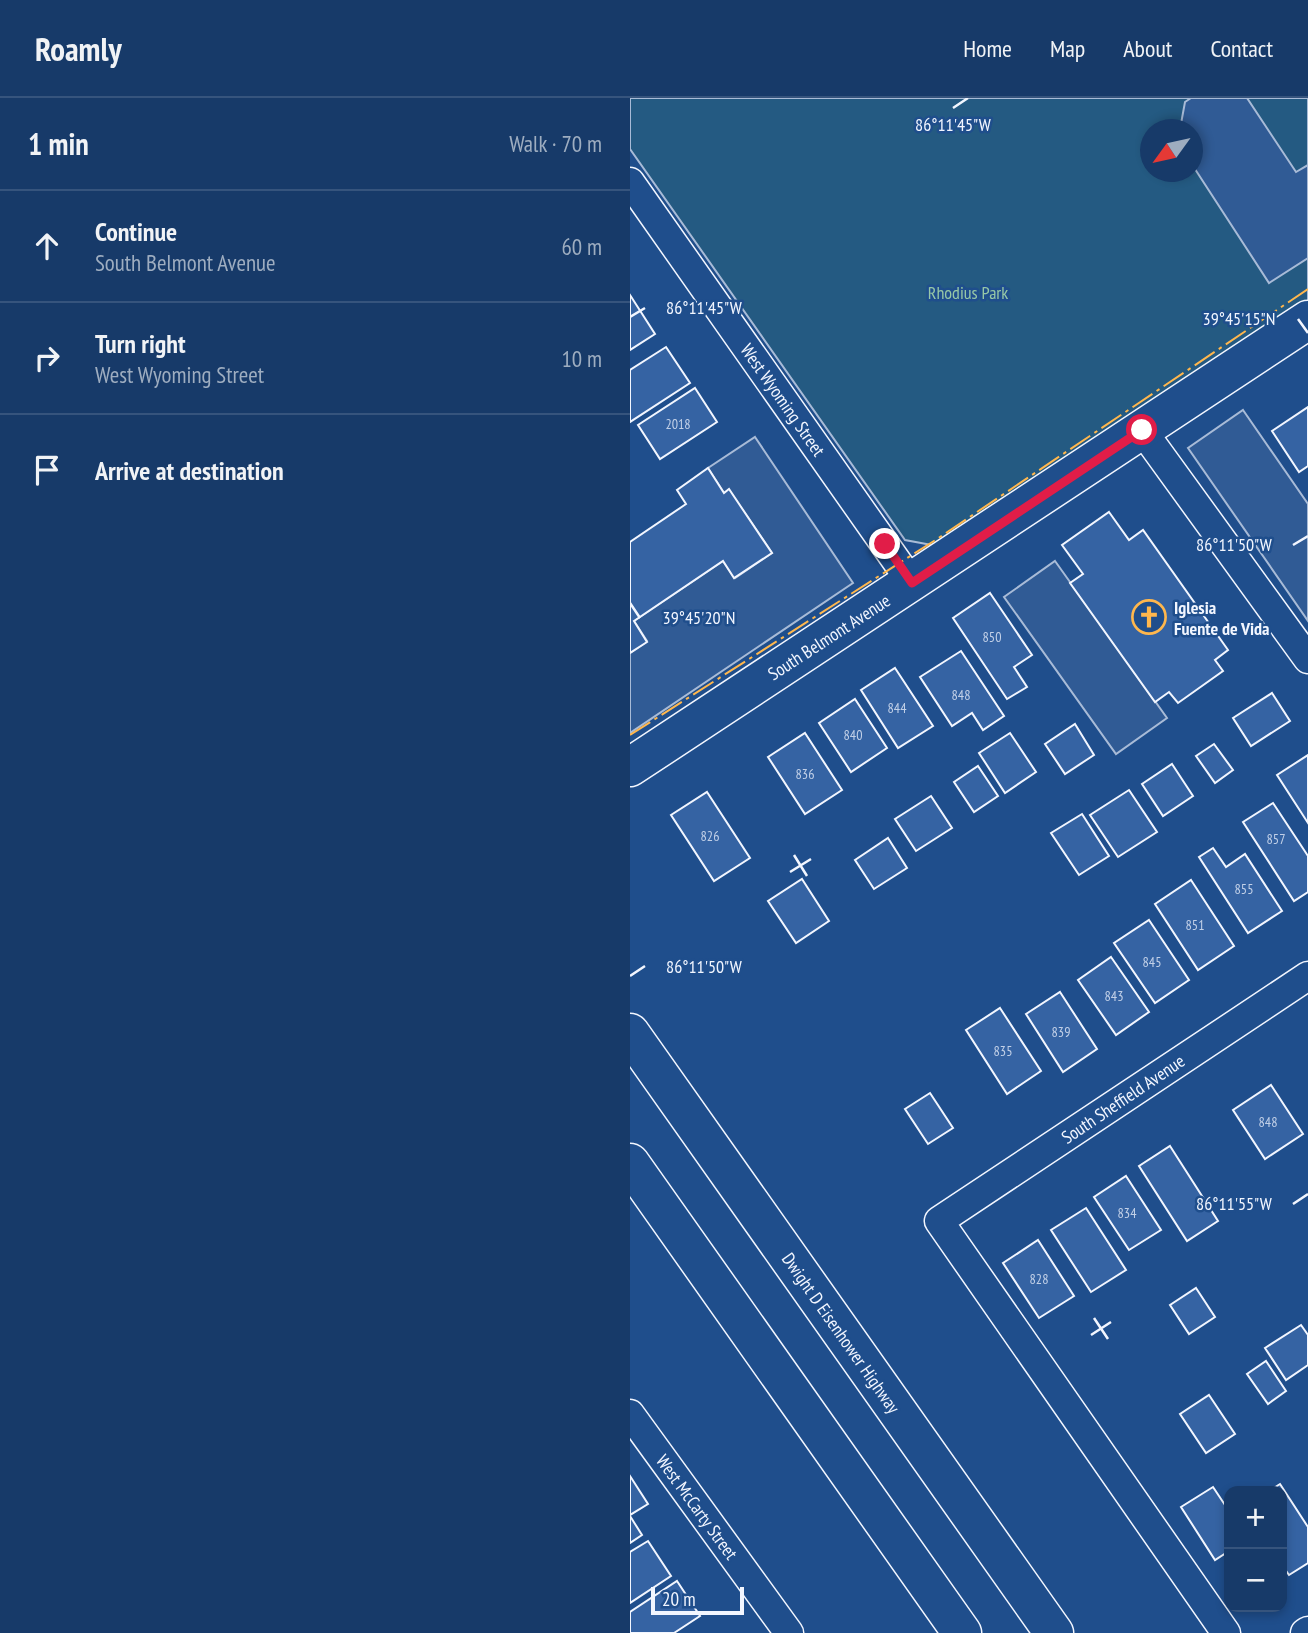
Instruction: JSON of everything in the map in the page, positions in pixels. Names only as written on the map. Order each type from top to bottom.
[{"type":"main road","name":"South Belmont Avenue","points":[[630,767],[1308,320]]},
{"type":"main road","name":"Dwight D Eisenhower Highway","points":[[630,1032],[1054,1633]]},
{"type":"main road","points":[[630,1163],[962,1633]]},
{"type":"street","name":"West Wyoming Street","points":[[630,182],[912,583]]},
{"type":"street","points":[[1142,430],[1308,659]]},
{"type":"street","name":"South Sheffield Avenue","points":[[1226,1633],[939,1221],[1308,976]]},
{"type":"street","name":"West McCarty Street","points":[[630,1415],[789,1633]]},
{"type":"green space","name":"Rhodius Park","points":[[630,98],[1308,98],[1308,301],[937,546],[905,540],[630,149]]},
{"type":"shaded area","points":[[1191,98],[1247,98],[1296,172],[1308,165],[1308,258],[1269,283],[1203,181],[1203,119],[1182,119],[1185,102]]},
{"type":"shaded area","points":[[1243,410],[1308,504],[1308,621],[1188,448]]},
{"type":"shaded area","points":[[755,437],[853,583],[630,733],[630,653],[647,641],[634,621],[723,561],[735,578],[772,553],[729,490],[724,493],[708,468]]},
{"type":"shaded area","points":[[1055,561],[1167,718],[1116,754],[1004,597]]},
{"type":"building","points":[[630,295],[655,334],[630,350]]},
{"type":"building","points":[[666,347],[690,383],[630,422],[630,370]]},
{"type":"building","points":[[695,388],[717,422],[660,459],[638,425]]},
{"type":"building","points":[[1308,407],[1308,466],[1299,472],[1272,431]]},
{"type":"building","points":[[708,468],[724,493],[729,489],[772,553],[734,578],[723,561],[634,621],[647,642],[630,653],[630,542],[686,504],[677,490]]},
{"type":"building","name":"Iglesia Fuente de Vida","points":[[1109,512],[1129,540],[1143,530],[1228,650],[1215,660],[1223,671],[1178,703],[1169,692],[1155,702],[1070,583],[1083,574],[1062,545]]},
{"type":"building","points":[[990,593],[1032,655],[1014,667],[1027,687],[1007,699],[953,618]]},
{"type":"building","points":[[961,651],[1004,716],[983,730],[972,713],[952,726],[920,677]]},
{"type":"building","points":[[895,668],[933,726],[898,748],[861,690]]},
{"type":"building","points":[[1272,693],[1290,721],[1251,746],[1233,718]]},
{"type":"building","points":[[855,699],[887,748],[851,772],[819,723]]},
{"type":"building","points":[[1075,724],[1094,755],[1065,774],[1045,744]]},
{"type":"building","points":[[805,733],[842,790],[805,814],[768,757]]},
{"type":"building","points":[[1010,733],[1036,772],[1005,793],[979,753]]},
{"type":"building","points":[[1214,744],[1233,770],[1215,783],[1196,756]]},
{"type":"building","points":[[1308,755],[1308,823],[1277,775]]},
{"type":"building","points":[[1172,764],[1193,796],[1163,816],[1142,784]]},
{"type":"building","points":[[978,766],[998,796],[974,812],[954,782]]},
{"type":"building","points":[[1129,790],[1157,832],[1118,857],[1090,815]]},
{"type":"building","points":[[707,792],[750,858],[714,881],[671,815]]},
{"type":"building","points":[[931,796],[952,828],[916,851],[895,819]]},
{"type":"building","points":[[1273,803],[1308,856],[1308,892],[1294,901],[1243,822]]},
{"type":"building","points":[[1082,814],[1109,856],[1079,875],[1051,833]]},
{"type":"building","points":[[888,838],[907,868],[874,889],[855,860]]},
{"type":"building","points":[[1213,848],[1226,867],[1245,854],[1282,911],[1248,933],[1199,857]]},
{"type":"building","points":[[802,879],[829,921],[796,943],[768,901]]},
{"type":"building","points":[[1191,880],[1234,946],[1198,970],[1155,904]]},
{"type":"building","points":[[1149,920],[1189,980],[1155,1003],[1114,943]]},
{"type":"building","points":[[1111,957],[1149,1012],[1116,1035],[1078,980]]},
{"type":"building","points":[[1060,992],[1097,1049],[1063,1072],[1026,1014]]},
{"type":"building","points":[[1000,1008],[1041,1071],[1007,1094],[966,1030]]},
{"type":"building","points":[[1271,1085],[1303,1134],[1265,1159],[1233,1110]]},
{"type":"building","points":[[930,1093],[953,1128],[928,1144],[905,1109]]},
{"type":"building","points":[[1170,1146],[1218,1221],[1187,1241],[1139,1166]]},
{"type":"building","points":[[1126,1176],[1161,1230],[1129,1250],[1094,1197]]},
{"type":"building","points":[[1086,1208],[1126,1270],[1091,1292],[1051,1230]]},
{"type":"building","points":[[1038,1240],[1074,1296],[1039,1318],[1003,1263]]},
{"type":"building","points":[[1196,1288],[1215,1317],[1189,1334],[1170,1305]]},
{"type":"building","points":[[1301,1325],[1308,1335],[1308,1365],[1286,1380],[1265,1348]]},
{"type":"building","points":[[1266,1361],[1286,1391],[1268,1404],[1247,1374]]},
{"type":"building","points":[[1209,1395],[1235,1434],[1206,1453],[1180,1414]]},
{"type":"building","points":[[630,1476],[648,1504],[630,1515]]},
{"type":"building","points":[[1213,1487],[1224,1504],[1224,1554],[1215,1560],[1181,1507]]},
{"type":"building","points":[[1287,1495],[1308,1527],[1308,1563],[1289,1575]]},
{"type":"building","points":[[630,1516],[642,1535],[630,1543]]},
{"type":"building","points":[[648,1541],[671,1576],[630,1603],[630,1552]]},
{"type":"building","points":[[677,1581],[700,1616],[674,1633],[630,1633],[630,1612]]},
{"type":"power","points":[[630,735],[937,539],[1308,289]]},
{"type":"place","name":"Iglesia Fuente de Vida","points":[[1149,617]]},
{"type":"route","points":[[885,544],[912,583],[1142,430]]}]
